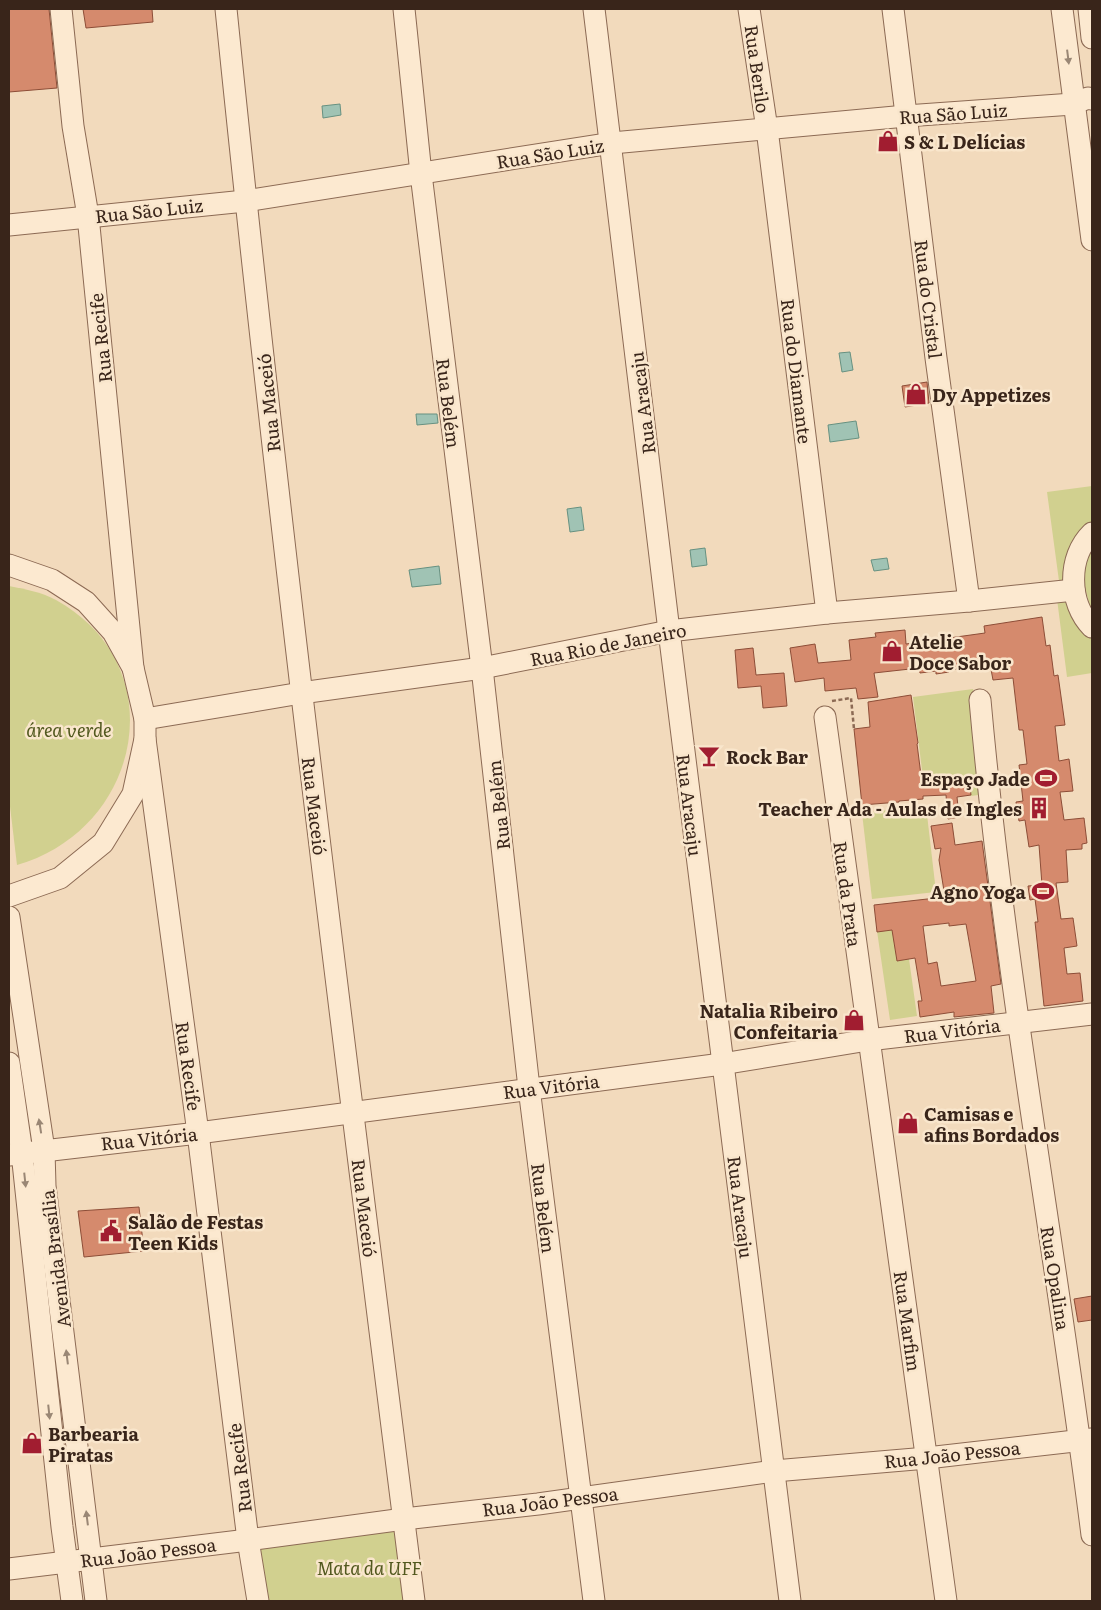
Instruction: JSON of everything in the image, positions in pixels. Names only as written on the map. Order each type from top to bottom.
[{"type":"street","name":"Rua Recife","points":[[62,9],[74,126],[88,216],[133,668],[145,729],[198,1133],[248,1540],[258,1601]]},
{"type":"street","name":"Rua Maceió","points":[[226,9],[245,201],[301,693],[414,1601]]},
{"type":"street","name":"Rua Belém","points":[[404,9],[421,174],[482,668],[529,1088],[594,1601]]},
{"type":"street","name":"Rua Aracaju","points":[[594,9],[612,143],[722,1064],[790,1601]]},
{"type":"street","name":"Rua Berilo","points":[[749,9],[767,130]]},
{"type":"street","name":"Rua do Cristal","points":[[893,9],[936,358],[970,601]]},
{"type":"street","points":[[1062,9],[1083,101],[1092,240]]},
{"type":"street","points":[[1089,9],[1092,38]]},
{"type":"street","name":"Rua São Luiz","points":[[9,225],[245,201],[612,143],[1083,101]]},
{"type":"street","name":"Rua do Diamante","points":[[767,130],[827,613]]},
{"type":"street","points":[[1092,533],[1081,548],[1076,561],[1074,575],[1074,590],[1079,608],[1092,627]]},
{"type":"street","points":[[9,565],[52,580],[86,602],[113,632],[133,668]]},
{"type":"street","name":"Rua Rio de Janeiro","points":[[145,729],[301,693],[482,668],[669,631],[827,613],[1074,590]]},
{"type":"street","name":"Rua Opalina","points":[[980,700],[986,770],[1017,1022],[1086,1439],[1092,1535]]},
{"type":"street","name":"Rua da Prata","points":[[825,717],[868,1040]]},
{"type":"street","points":[[9,896],[60,878],[103,843],[133,794],[145,729]]},
{"type":"street","name":"Avenida Brasília","points":[[9,917],[44,1150],[45,1186],[96,1601]]},
{"type":"street","name":"Rua Vitória","points":[[16,1154],[198,1133],[722,1064],[868,1040],[1092,1014]]},
{"type":"street","name":"Rua Marfim","points":[[868,1040],[946,1601]]},
{"type":"street","name":"Avenida Brasília","points":[[9,1063],[16,1154],[72,1601]]},
{"type":"street","name":"Rua João Pessoa","points":[[9,1569],[538,1504],[774,1471],[927,1458],[1086,1439]]},
{"type":"green space","points":[[1092,486],[1092,522],[1086,527],[1065,580],[1059,581],[1047,492]]},
{"type":"green space","points":[[1092,541],[1092,616],[1079,562]]},
{"type":"green space","name":"área verde","points":[[9,586],[39,593],[56,600],[94,629],[118,664],[129,703],[128,744],[116,783],[93,818],[59,846],[17,865],[9,798]]},
{"type":"green space","points":[[1065,598],[1086,634],[1092,638],[1092,673],[1067,677],[1057,599]]},
{"type":"green space","points":[[973,689],[985,773],[986,794],[971,796],[969,781],[955,782],[954,775],[923,778],[913,697]]},
{"type":"green space","points":[[926,806],[936,892],[872,899],[862,813]]},
{"type":"green space","points":[[893,929],[897,960],[909,959],[917,1016],[890,1020],[877,931]]},
{"type":"green space","name":"Mata da UFF","points":[[399,1529],[408,1601],[262,1601],[255,1546]]},
{"type":"shaded area","points":[[340,104],[341,115],[323,118],[322,106]]},
{"type":"shaded area","points":[[850,352],[853,370],[842,372],[839,353]]},
{"type":"shaded area","points":[[416,414],[437,414],[438,423],[417,425]]},
{"type":"shaded area","points":[[856,421],[859,438],[830,442],[828,425]]},
{"type":"shaded area","points":[[581,507],[584,530],[570,532],[567,509]]},
{"type":"shaded area","points":[[705,548],[707,565],[692,567],[690,550]]},
{"type":"shaded area","points":[[887,558],[889,569],[874,571],[871,560]]},
{"type":"shaded area","points":[[439,566],[441,584],[412,587],[409,570]]},
{"type":"building","points":[[9,9],[49,9],[57,88],[9,92]]},
{"type":"building","points":[[83,9],[152,9],[153,22],[86,28]]},
{"type":"building","name":"Dy Appetizes","points":[[927,382],[929,403],[905,407],[902,386]]},
{"type":"building","points":[[1042,617],[1046,646],[1050,645],[1054,676],[1058,675],[1065,725],[1055,726],[1059,761],[1069,759],[1073,791],[1060,792],[1064,820],[1084,818],[1087,843],[1082,844],[1082,849],[1066,850],[1068,882],[1056,883],[1061,919],[1073,918],[1077,946],[1064,948],[1067,974],[1080,973],[1083,1001],[1044,1006],[1035,922],[1038,922],[1035,899],[1030,900],[1028,886],[1042,885],[1039,845],[1029,847],[1025,820],[1019,821],[1016,802],[1023,801],[1019,765],[1027,764],[1023,730],[1019,730],[1013,678],[993,680],[990,664],[949,670],[949,672],[936,674],[936,671],[920,673],[919,668],[874,673],[878,697],[858,699],[856,688],[825,691],[824,678],[795,682],[790,648],[815,644],[818,663],[851,660],[849,640],[876,637],[875,633],[905,630],[906,644],[985,633],[984,626]]},
{"type":"building","points":[[753,648],[756,675],[784,673],[787,706],[763,708],[761,686],[738,688],[735,650]]},
{"type":"building","points":[[911,695],[922,783],[950,781],[950,783],[969,780],[971,795],[957,797],[959,817],[948,819],[946,795],[923,796],[923,799],[862,805],[854,729],[870,727],[868,702]]},
{"type":"building","points":[[952,823],[955,845],[982,841],[1001,984],[991,986],[994,1013],[954,1017],[954,1012],[920,1017],[918,1001],[922,1001],[915,958],[897,961],[892,930],[877,932],[874,905],[945,897],[939,860],[941,848],[935,849],[931,826]],"holes":[[[949,923],[949,926],[966,924],[976,981],[941,986],[937,962],[928,964],[923,926]]]},
{"type":"building","name":"Salão de Festas Teen Kids","points":[[139,1207],[144,1251],[84,1257],[78,1211]]},
{"type":"building","points":[[1092,1296],[1092,1320],[1078,1322],[1074,1299]]},
{"type":"place","name":"S & L Delícias","points":[[888,141]]},
{"type":"place","name":"Dy Appetizes","points":[[916,394]]},
{"type":"place","name":"Atelie Doce Sabor","points":[[892,651]]},
{"type":"place","name":"Rock Bar","points":[[709,756]]},
{"type":"place","name":"Espaço Jade","points":[[1046,778]]},
{"type":"place","name":"Teacher Ada - Aulas de Ingles","points":[[1039,808]]},
{"type":"place","name":"Agno Yoga","points":[[1043,891]]},
{"type":"place","name":"Natalia Ribeiro Confeitaria","points":[[854,1020]]},
{"type":"place","name":"Camisas e afins Bordados","points":[[908,1123]]},
{"type":"place","name":"Salão de Festas Teen Kids","points":[[111,1231]]},
{"type":"place","name":"Barbearia Piratas","points":[[32,1443]]}]
